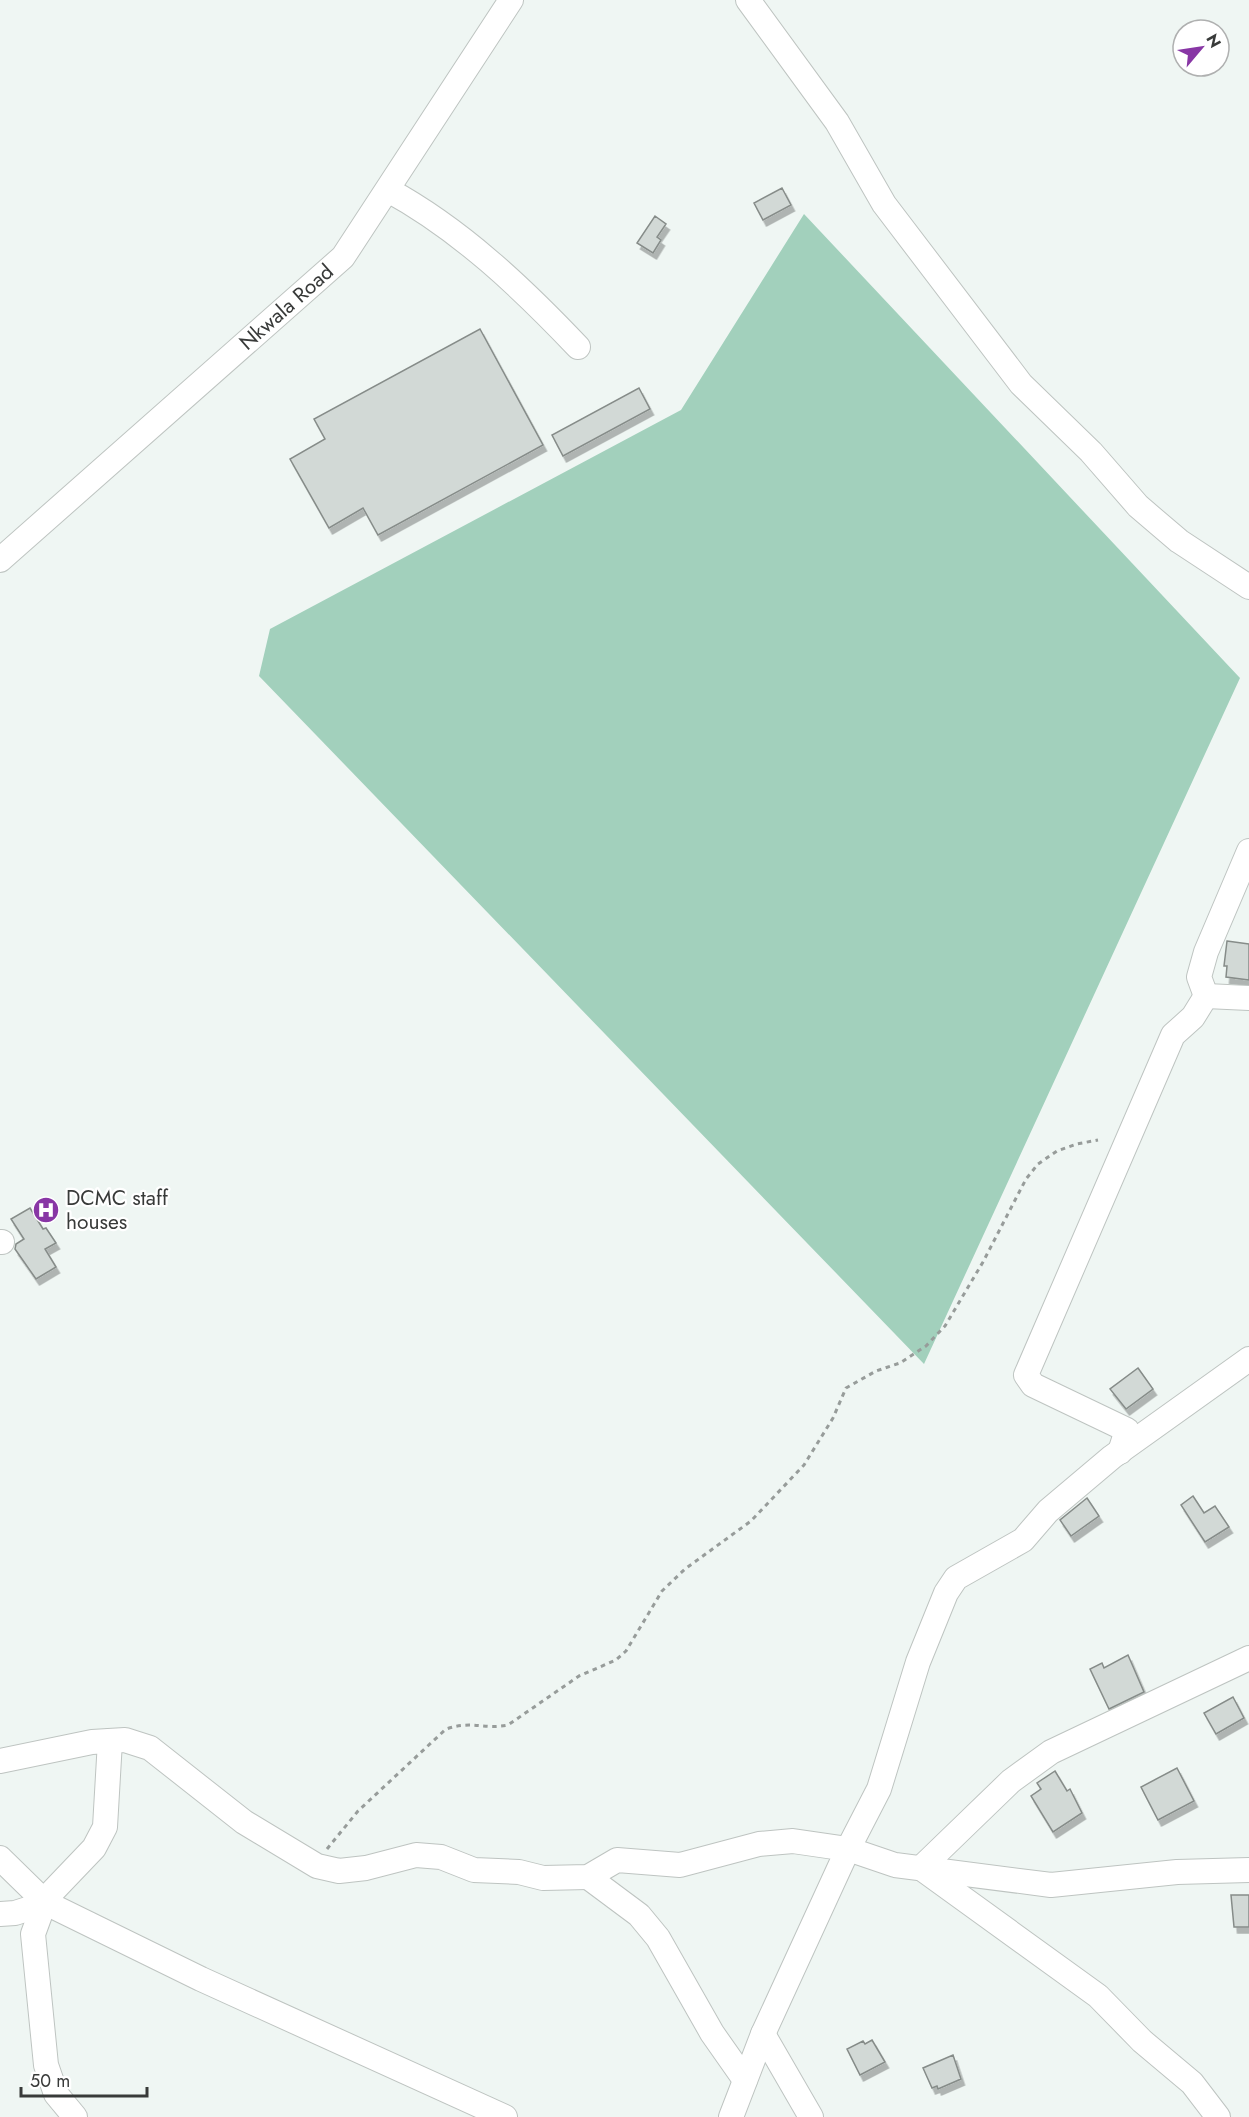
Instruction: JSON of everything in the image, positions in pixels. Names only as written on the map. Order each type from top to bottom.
[{"type":"street","name":"Nkwala Road","points":[[0,560],[343,257],[511,0]]},
{"type":"street","points":[[748,0],[837,122],[884,204],[1021,384],[1091,452],[1138,506],[1179,541],[1249,587]]},
{"type":"street","points":[[388,190],[414,204],[526,292],[579,347]]},
{"type":"street","points":[[1206,996],[1199,977],[1206,952],[1249,851]]},
{"type":"street","points":[[1206,996],[1249,998]]},
{"type":"street","points":[[1120,1452],[1127,1430],[1033,1385],[1026,1375],[1173,1035],[1193,1017],[1206,996]]},
{"type":"street","points":[[731,2117],[763,2034],[848,1849],[879,1789],[918,1662],[946,1593],[956,1578],[1023,1540],[1048,1511],[1120,1452],[1249,1359]]},
{"type":"street","points":[[921,1868],[1011,1781],[1051,1752],[1249,1658]]},
{"type":"street","points":[[0,1761],[110,1741],[125,1740],[150,1748],[244,1822],[317,1866],[339,1871],[366,1868],[416,1854],[441,1857],[474,1870],[519,1872],[543,1878],[588,1876],[617,1860],[629,1858],[656,1864],[680,1864],[776,1841],[848,1849],[895,1865],[1051,1885],[1177,1872],[1249,1870]]},
{"type":"street","points":[[75,2117],[56,2094],[46,2065],[33,1934],[46,1903],[94,1848],[105,1827],[110,1741]]},
{"type":"street","points":[[0,1857],[46,1903],[201,1979],[505,2117]]},
{"type":"street","points":[[921,1868],[1098,1995],[1142,2041],[1192,2083],[1218,2117]]},
{"type":"street","points":[[588,1876],[639,1915],[658,1938],[711,2033],[745,2080]]},
{"type":"street","points":[[0,1914],[15,1913],[46,1903]]},
{"type":"street","points":[[763,2034],[811,2117]]},
{"type":"path","points":[[317,1866],[332,1840],[358,1811],[446,1730],[463,1724],[496,1727],[508,1725],[579,1676],[616,1660],[626,1651],[662,1591],[685,1569],[752,1521],[804,1465],[833,1419],[846,1388],[876,1371],[900,1363],[927,1346],[945,1326],[983,1262],[1026,1179],[1038,1164],[1057,1151],[1098,1140]]},
{"type":"green space","points":[[804,214],[1240,678],[924,1364],[259,676],[270,629],[681,410]]},
{"type":"building","points":[[782,188],[791,205],[763,220],[754,203]]},
{"type":"building","points":[[655,216],[666,224],[657,237],[661,240],[653,253],[637,243]]},
{"type":"building","points":[[480,329],[543,445],[378,535],[363,508],[329,528],[290,459],[325,439],[314,419]]},
{"type":"building","points":[[639,388],[650,409],[563,456],[552,435]]},
{"type":"building","points":[[1227,941],[1249,944],[1249,980],[1226,977],[1227,966],[1224,966]]},
{"type":"building","points":[[30,1208],[43,1229],[46,1228],[56,1243],[45,1249],[56,1267],[36,1279],[15,1249],[16,1244],[24,1239],[11,1219]]},
{"type":"building","points":[[1138,1368],[1153,1389],[1126,1409],[1110,1389]]},
{"type":"building","points":[[1193,1496],[1204,1513],[1215,1506],[1229,1527],[1205,1542],[1181,1505]]},
{"type":"building","points":[[1087,1498],[1099,1516],[1071,1536],[1060,1520]]},
{"type":"building","points":[[1128,1655],[1144,1692],[1109,1709],[1090,1669],[1102,1663],[1104,1668]]},
{"type":"building","points":[[1233,1697],[1244,1718],[1216,1734],[1204,1713]]},
{"type":"building","points":[[1177,1768],[1194,1801],[1158,1820],[1141,1787]]},
{"type":"building","points":[[1055,1771],[1067,1791],[1070,1789],[1082,1813],[1053,1832],[1031,1796],[1041,1789],[1037,1783]]},
{"type":"building","points":[[1231,1895],[1249,1895],[1249,1927],[1234,1927]]},
{"type":"building","points":[[872,2040],[885,2062],[860,2075],[847,2049],[863,2041],[865,2044]]},
{"type":"building","points":[[953,2055],[961,2079],[938,2089],[937,2086],[932,2088],[923,2068]]},
{"type":"place","name":"DCMC staff houses","points":[[46,1210]]}]
